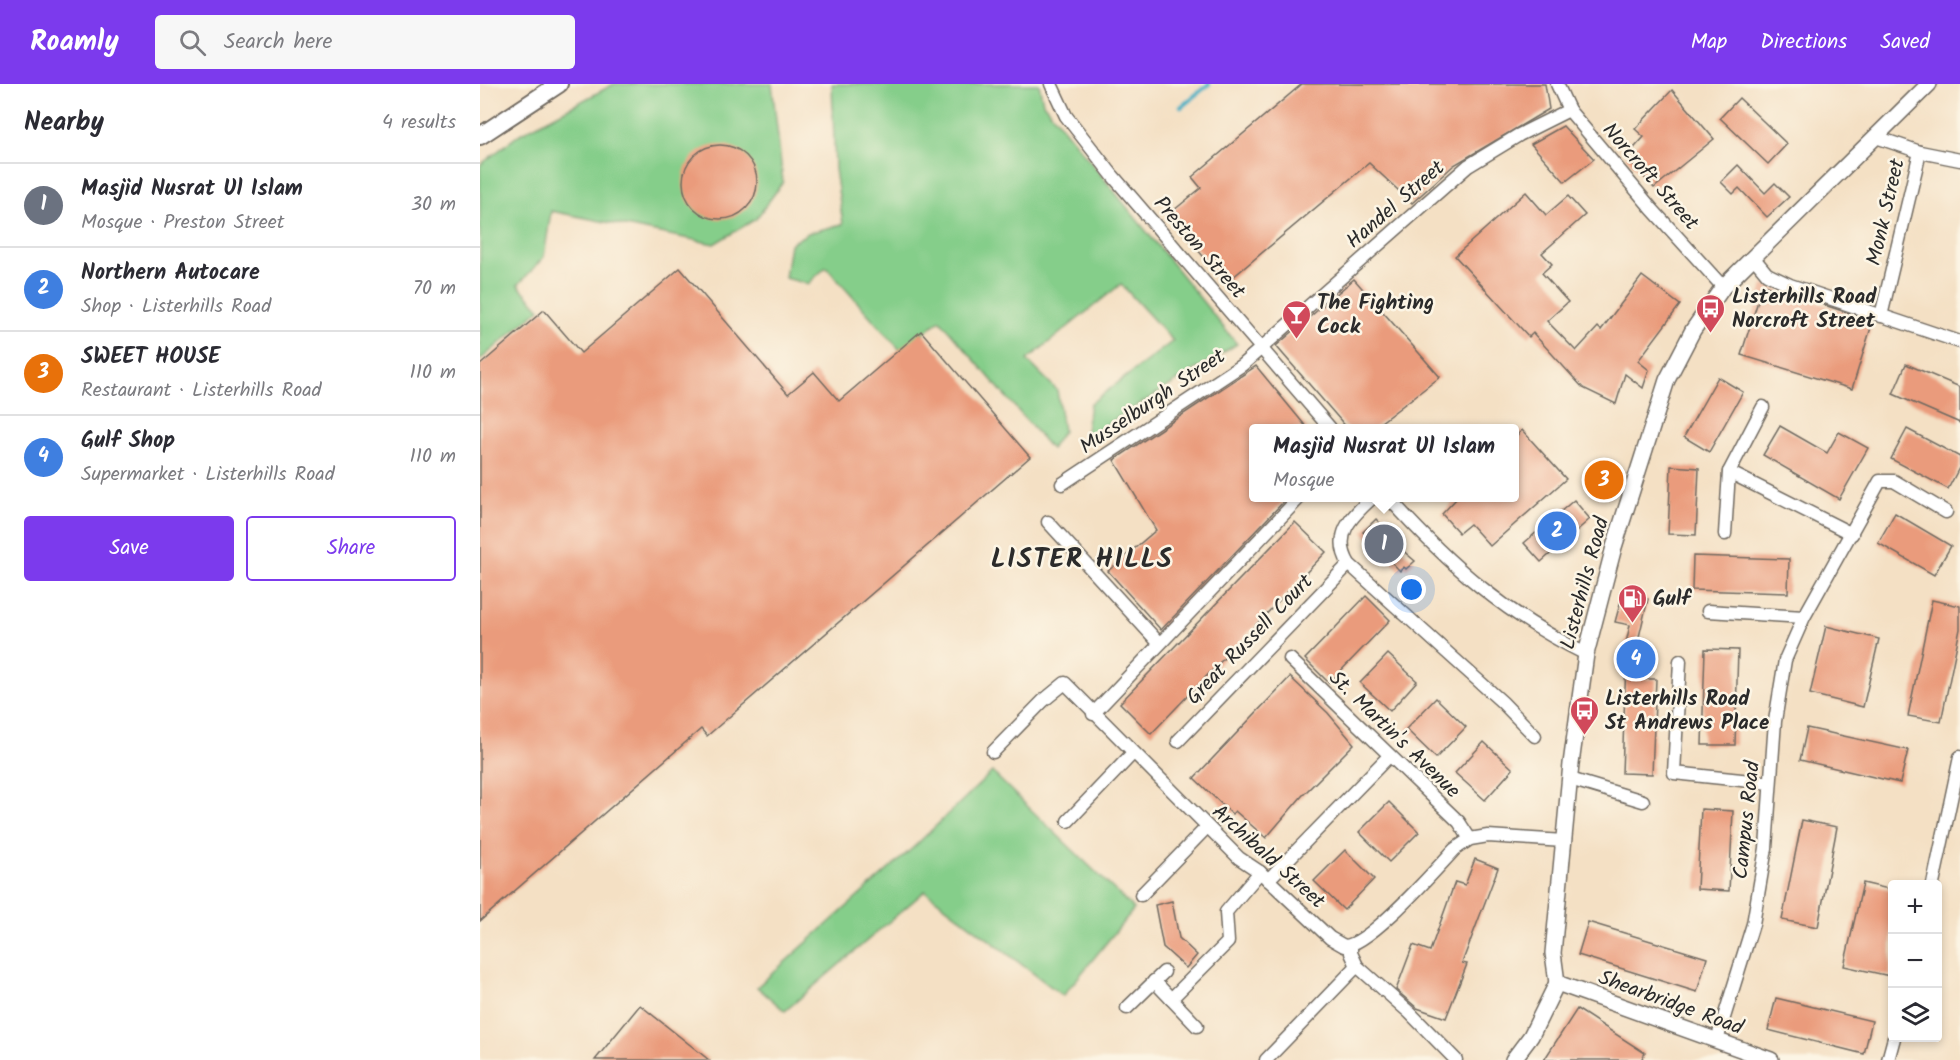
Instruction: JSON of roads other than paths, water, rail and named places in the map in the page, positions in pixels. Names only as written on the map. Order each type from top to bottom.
[{"type":"main road","points":[[480,136],[559,84]]},
{"type":"street","name":"Preston Street","points":[[1051,84],[1066,116],[1113,176],[1326,424]]},
{"type":"street","name":"Norcroft Street","points":[[1557,84],[1569,110],[1652,209],[1723,288]]},
{"type":"street","name":"Listerhills Road","points":[[1557,983],[1553,953],[1570,779],[1586,654],[1614,547],[1667,380],[1693,330],[1723,288],[1929,84]]},
{"type":"street","name":"Handel Street","points":[[1262,349],[1468,166],[1519,135],[1569,110]]},
{"type":"street","points":[[1876,137],[1920,152],[1960,160]]},
{"type":"street","name":"Monk Street","points":[[1881,316],[1920,152]]},
{"type":"street","points":[[1753,257],[1767,274],[1790,285],[1960,342]]},
{"type":"street","name":"Musselburgh Street","points":[[1062,484],[1262,349]]},
{"type":"street","points":[[1725,534],[1729,472],[1763,407]]},
{"type":"street","points":[[1729,472],[1852,534]]},
{"type":"street","name":"Campus Road","points":[[1717,1040],[1753,924],[1766,848],[1775,722],[1785,660],[1804,616],[1880,481],[1894,481],[1946,512]]},
{"type":"street","points":[[1093,714],[1295,502]]},
{"type":"street","points":[[1368,502],[1350,519],[1343,534],[1341,550],[1349,564],[1494,694],[1535,736]]},
{"type":"street","points":[[1393,502],[1456,568],[1496,601],[1555,639],[1586,654]]},
{"type":"street","points":[[1048,522],[1159,643]]},
{"type":"street","name":"Great Russell Court","points":[[1178,741],[1281,650],[1349,564]]},
{"type":"street","points":[[1708,611],[1804,616]]},
{"type":"street","name":"St. Martin's Avenue","points":[[1281,650],[1459,822],[1470,839]]},
{"type":"street","points":[[1680,661],[1674,773],[1770,783]]},
{"type":"street","name":"Archibald Street","points":[[993,752],[1053,691],[1065,683],[1093,714],[1239,858],[1264,876],[1330,938],[1344,946],[1351,946]]},
{"type":"street","points":[[1068,821],[1133,753]]},
{"type":"street","points":[[1171,999],[1228,942],[1226,912],[1389,756]]},
{"type":"street","points":[[1934,880],[1960,757]]},
{"type":"street","points":[[1570,779],[1643,801]]},
{"type":"street","points":[[1141,895],[1207,826]]},
{"type":"street","points":[[1456,1060],[1410,1013],[1357,966],[1351,953],[1351,946],[1360,942],[1377,928],[1455,849],[1470,839],[1488,836],[1564,841]]},
{"type":"street","points":[[1266,1060],[1357,966]]},
{"type":"street","points":[[1126,1008],[1164,972]]},
{"type":"street","points":[[1154,981],[1197,1026]]},
{"type":"street","points":[[1513,1060],[1531,1036],[1557,983]]},
{"type":"street","name":"Shearbridge Road","points":[[1557,983],[1771,1060]]},
{"type":"street","points":[[1888,1060],[1893,1042]]},
{"type":"waterway","points":[[1181,107],[1209,84]]},
{"type":"place","name":"Listerhills Road Norcroft Street","points":[[1711,334]]},
{"type":"place","name":"The Fighting Cock","points":[[1296,340]]},
{"type":"place","name":"SWEET HOUSE","points":[[1604,480]]},
{"type":"place","name":"Northern Autocare","points":[[1557,531]]},
{"type":"place","name":"Masjid Nusrat Ul Islam","points":[[1384,544]]},
{"type":"place","name":"Gulf","points":[[1632,624]]},
{"type":"place","name":"Gulf Shop","points":[[1636,659]]},
{"type":"place","name":"Listerhills Road St Andrews Place","points":[[1584,736]]},
{"type":"district","name":"LISTER HILLS","points":[[1082,558]]}]
